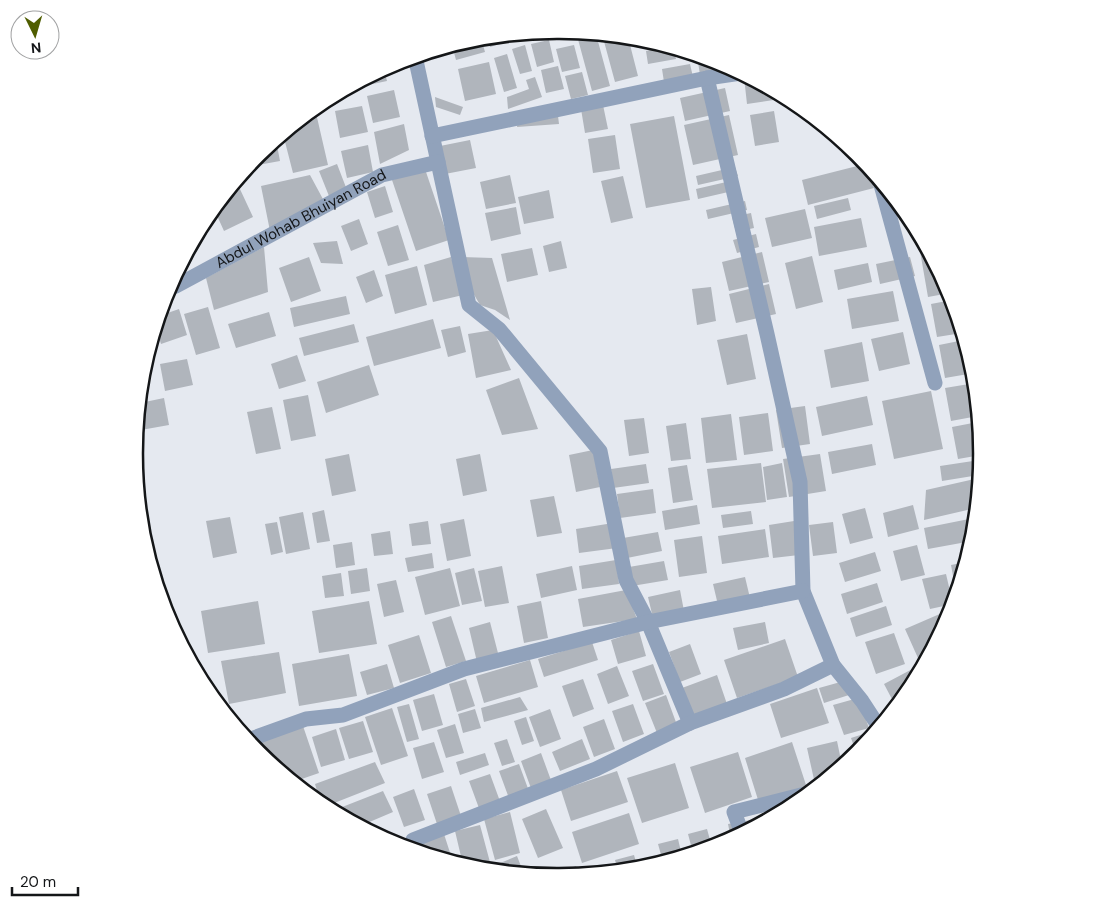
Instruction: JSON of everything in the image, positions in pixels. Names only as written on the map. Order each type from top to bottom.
[{"type":"street","points":[[417,64],[469,305],[499,330],[600,451],[626,580],[648,622],[690,723]]},
{"type":"street","points":[[432,136],[727,75]]},
{"type":"street","points":[[707,78],[800,482],[803,591],[833,665],[862,701],[875,721]]},
{"type":"street","name":"Abdul Wohab Bhuiyan Road","points":[[180,284],[382,175],[438,162]]},
{"type":"street","points":[[885,198],[935,383]]},
{"type":"street","points":[[256,737],[306,719],[343,715],[464,669],[648,622],[803,591]]},
{"type":"street","points":[[413,842],[596,769],[690,723],[784,689],[833,665]]},
{"type":"street","points":[[739,826],[734,812],[787,799]]},
{"type":"building","points":[[549,40],[554,62],[537,67],[531,44]]},
{"type":"building","points":[[578,40],[598,41],[610,86],[592,91]]},
{"type":"building","points":[[604,41],[630,45],[638,76],[615,82]]},
{"type":"building","points":[[508,42],[490,47],[489,45]]},
{"type":"building","points":[[525,45],[532,71],[520,74],[512,49]]},
{"type":"building","points":[[574,45],[580,68],[562,72],[556,49]]},
{"type":"building","points":[[483,46],[485,52],[456,60],[454,52]]},
{"type":"building","points":[[652,50],[665,53],[675,56],[676,59],[648,64],[646,51]]},
{"type":"building","points":[[507,54],[517,88],[504,92],[494,58]]},
{"type":"building","points":[[489,62],[496,94],[465,101],[458,69]]},
{"type":"building","points":[[690,64],[693,77],[664,82],[662,69]]},
{"type":"building","points":[[698,64],[720,71],[700,75]]},
{"type":"building","points":[[558,66],[564,89],[546,93],[541,70]]},
{"type":"building","points":[[582,72],[588,95],[571,99],[565,76]]},
{"type":"building","points":[[386,77],[387,81],[370,85]]},
{"type":"building","points":[[535,77],[542,97],[508,109],[507,97],[529,89],[526,80]]},
{"type":"building","points":[[745,84],[774,100],[747,104]]},
{"type":"building","points":[[725,88],[730,111],[685,121],[680,98]]},
{"type":"building","points":[[394,90],[400,117],[373,123],[367,96]]},
{"type":"building","points":[[435,97],[463,107],[460,115],[436,107]]},
{"type":"building","points":[[603,105],[608,129],[585,133],[581,109]]},
{"type":"building","points":[[362,106],[368,132],[340,138],[335,111]]},
{"type":"building","points":[[774,111],[779,142],[755,146],[750,115]]},
{"type":"building","points":[[729,115],[738,155],[693,165],[684,125]]},
{"type":"building","points":[[558,116],[559,124],[517,127],[518,120]]},
{"type":"building","points":[[674,116],[690,200],[646,208],[630,124]]},
{"type":"building","points":[[317,117],[328,165],[293,173],[285,142]]},
{"type":"building","points":[[404,124],[409,150],[380,164],[374,132]]},
{"type":"building","points":[[615,135],[620,169],[593,173],[588,139]]},
{"type":"building","points":[[470,140],[476,168],[445,174],[440,146]]},
{"type":"building","points":[[368,145],[373,172],[347,178],[341,151]]},
{"type":"building","points":[[278,149],[280,161],[261,165]]},
{"type":"building","points":[[337,164],[347,190],[329,196],[319,171]]},
{"type":"building","points":[[857,166],[873,184],[874,188],[808,205],[802,180]]},
{"type":"building","points":[[735,167],[738,176],[698,185],[696,176]]},
{"type":"building","points":[[425,169],[449,240],[416,251],[392,180]]},
{"type":"building","points":[[310,175],[324,201],[270,231],[261,186]]},
{"type":"building","points":[[510,175],[516,203],[486,209],[480,182]]},
{"type":"building","points":[[623,176],[633,218],[611,223],[601,181]]},
{"type":"building","points":[[735,180],[737,190],[698,199],[696,189]]},
{"type":"building","points":[[385,186],[393,212],[375,218],[367,192]]},
{"type":"building","points":[[239,188],[253,217],[224,231],[218,217]]},
{"type":"building","points":[[549,190],[554,218],[524,224],[518,197]]},
{"type":"building","points":[[848,198],[851,210],[817,219],[814,206]]},
{"type":"building","points":[[745,201],[747,210],[708,219],[706,210]]},
{"type":"building","points":[[516,207],[521,234],[491,241],[485,213]]},
{"type":"building","points":[[805,209],[812,238],[772,247],[765,218]]},
{"type":"building","points":[[751,213],[754,228],[736,232],[732,217]]},
{"type":"building","points":[[861,218],[867,247],[819,256],[814,227]]},
{"type":"building","points":[[359,219],[368,244],[351,251],[341,226]]},
{"type":"building","points":[[398,225],[409,260],[388,266],[377,232]]},
{"type":"building","points":[[756,234],[759,247],[737,253],[733,240]]},
{"type":"building","points":[[337,241],[343,264],[321,263],[313,243]]},
{"type":"building","points":[[561,241],[567,268],[549,272],[543,246]]},
{"type":"building","points":[[264,247],[268,292],[214,310],[206,278]]},
{"type":"building","points":[[532,248],[538,275],[507,282],[501,254]]},
{"type":"building","points":[[762,252],[769,282],[729,291],[722,262]]},
{"type":"building","points":[[920,252],[941,295],[928,297]]},
{"type":"building","points":[[812,256],[823,302],[796,309],[785,263]]},
{"type":"building","points":[[309,257],[321,291],[291,302],[279,268]]},
{"type":"building","points":[[451,257],[463,295],[433,302],[424,265]]},
{"type":"building","points":[[462,257],[492,258],[510,320],[495,310],[480,305],[472,291]]},
{"type":"building","points":[[910,257],[915,276],[880,284],[876,264]]},
{"type":"building","points":[[868,263],[872,282],[838,290],[834,270]]},
{"type":"building","points":[[417,266],[427,305],[395,314],[385,275]]},
{"type":"building","points":[[374,270],[383,296],[366,303],[356,277]]},
{"type":"building","points":[[769,284],[776,314],[736,323],[729,294]]},
{"type":"building","points":[[711,287],[716,321],[697,325],[692,289]]},
{"type":"building","points":[[893,291],[899,321],[852,329],[847,299]]},
{"type":"building","points":[[346,296],[350,314],[294,327],[290,308]]},
{"type":"building","points":[[944,302],[955,334],[937,337],[931,304]]},
{"type":"building","points":[[208,307],[220,348],[196,355],[184,314]]},
{"type":"building","points":[[179,309],[187,335],[161,344],[159,339],[168,313]]},
{"type":"building","points":[[269,312],[276,336],[236,348],[228,324]]},
{"type":"building","points":[[433,319],[441,348],[374,366],[366,337]]},
{"type":"building","points":[[354,324],[359,342],[304,356],[299,338]]},
{"type":"building","points":[[460,326],[466,352],[448,357],[441,330]]},
{"type":"building","points":[[493,330],[511,370],[476,378],[468,334]]},
{"type":"building","points":[[903,332],[910,364],[879,371],[871,339]]},
{"type":"building","points":[[747,334],[756,379],[727,385],[717,340]]},
{"type":"building","points":[[958,341],[965,375],[945,378],[939,345]]},
{"type":"building","points":[[862,342],[869,381],[831,388],[824,350]]},
{"type":"building","points":[[297,355],[306,381],[279,389],[271,364]]},
{"type":"building","points":[[187,359],[193,385],[165,391],[160,364]]},
{"type":"building","points":[[369,365],[379,395],[326,413],[317,382]]},
{"type":"building","points":[[519,378],[538,429],[502,435],[486,390]]},
{"type":"building","points":[[967,384],[971,417],[951,421],[945,388]]},
{"type":"building","points":[[931,391],[943,449],[894,459],[882,401]]},
{"type":"building","points":[[308,395],[316,436],[291,441],[283,400]]},
{"type":"building","points":[[867,396],[873,425],[822,436],[816,407]]},
{"type":"building","points":[[164,398],[169,425],[144,429],[147,402]]},
{"type":"building","points":[[805,406],[810,444],[782,448],[776,410]]},
{"type":"building","points":[[272,407],[281,449],[256,454],[247,412]]},
{"type":"building","points":[[768,413],[773,451],[744,455],[739,417]]},
{"type":"building","points":[[731,414],[737,460],[706,463],[701,418]]},
{"type":"building","points":[[644,418],[649,453],[629,456],[624,420]]},
{"type":"building","points":[[686,423],[691,459],[671,461],[666,426]]},
{"type":"building","points":[[972,423],[973,456],[958,459],[952,427]]},
{"type":"building","points":[[872,444],[876,465],[832,474],[828,452]]},
{"type":"building","points":[[593,450],[600,487],[576,492],[569,455]]},
{"type":"building","points":[[349,454],[356,491],[332,496],[325,459]]},
{"type":"building","points":[[480,454],[487,491],[463,496],[456,459]]},
{"type":"building","points":[[820,454],[826,491],[789,497],[783,459]]},
{"type":"building","points":[[973,461],[972,476],[942,481],[940,466]]},
{"type":"building","points":[[761,463],[766,502],[712,508],[707,469]]},
{"type":"building","points":[[782,463],[787,497],[767,500],[763,467]]},
{"type":"building","points":[[646,464],[649,483],[613,488],[611,469]]},
{"type":"building","points":[[687,465],[693,500],[673,503],[668,468]]},
{"type":"building","points":[[972,480],[969,510],[924,520],[926,490]]},
{"type":"building","points":[[653,489],[656,513],[620,518],[617,494]]},
{"type":"building","points":[[554,496],[562,533],[537,537],[530,500]]},
{"type":"building","points":[[697,505],[700,524],[665,530],[662,511]]},
{"type":"building","points":[[913,505],[919,529],[888,537],[883,513]]},
{"type":"building","points":[[865,508],[873,538],[850,544],[842,514]]},
{"type":"building","points":[[324,510],[330,541],[317,543],[312,513]]},
{"type":"building","points":[[751,511],[753,524],[723,528],[721,515]]},
{"type":"building","points":[[303,512],[310,549],[286,554],[279,517]]},
{"type":"building","points":[[230,517],[237,553],[213,558],[206,521]]},
{"type":"building","points":[[464,519],[471,556],[447,561],[440,524]]},
{"type":"building","points":[[967,519],[963,543],[928,549],[924,528]]},
{"type":"building","points":[[428,521],[431,544],[412,546],[409,524]]},
{"type":"building","points":[[794,521],[799,555],[773,558],[769,525]]},
{"type":"building","points":[[277,522],[283,552],[271,555],[265,524]]},
{"type":"building","points":[[833,522],[837,553],[813,556],[809,525]]},
{"type":"building","points":[[613,523],[617,548],[579,553],[576,529]]},
{"type":"building","points":[[765,529],[769,557],[722,564],[718,536]]},
{"type":"building","points":[[390,531],[393,554],[374,556],[371,534]]},
{"type":"building","points":[[658,532],[662,551],[627,558],[623,538]]},
{"type":"building","points":[[702,536],[707,573],[679,577],[674,540]]},
{"type":"building","points":[[352,542],[355,565],[336,568],[333,545]]},
{"type":"building","points":[[917,545],[925,575],[901,581],[893,551]]},
{"type":"building","points":[[875,552],[881,571],[845,582],[839,563]]},
{"type":"building","points":[[432,553],[434,568],[408,572],[405,558]]},
{"type":"building","points":[[616,560],[619,584],[582,589],[579,566]]},
{"type":"building","points":[[664,561],[668,580],[632,586],[629,567]]},
{"type":"building","points":[[958,564],[954,579],[951,565]]},
{"type":"building","points":[[502,566],[509,603],[485,607],[478,571]]},
{"type":"building","points":[[572,566],[577,590],[541,598],[536,574]]},
{"type":"building","points":[[367,568],[370,591],[351,594],[348,571]]},
{"type":"building","points":[[450,568],[460,606],[425,615],[415,577]]},
{"type":"building","points":[[474,568],[482,601],[462,605],[455,573]]},
{"type":"building","points":[[341,573],[344,596],[325,598],[322,576]]},
{"type":"building","points":[[946,574],[950,590],[943,606],[930,609],[922,579]]},
{"type":"building","points":[[745,577],[750,598],[718,605],[713,584]]},
{"type":"building","points":[[396,580],[404,612],[384,617],[377,584]]},
{"type":"building","points":[[877,583],[883,602],[847,614],[841,594]]},
{"type":"building","points":[[626,590],[637,619],[583,627],[578,599]]},
{"type":"building","points":[[680,590],[684,611],[653,618],[648,597]]},
{"type":"building","points":[[258,601],[265,644],[208,653],[201,611]]},
{"type":"building","points":[[369,601],[377,644],[319,653],[312,611]]},
{"type":"building","points":[[541,601],[548,638],[524,643],[517,606]]},
{"type":"building","points":[[886,606],[892,625],[856,637],[850,618]]},
{"type":"building","points":[[940,614],[918,659],[905,629]]},
{"type":"building","points":[[451,616],[466,661],[446,667],[432,622]]},
{"type":"building","points":[[490,622],[499,657],[477,662],[469,628]]},
{"type":"building","points":[[765,622],[769,643],[738,650],[733,628]]},
{"type":"building","points":[[639,631],[646,656],[618,664],[611,640]]},
{"type":"building","points":[[894,633],[905,664],[876,674],[865,642]]},
{"type":"building","points":[[419,635],[431,673],[400,683],[388,645]]},
{"type":"building","points":[[785,639],[798,677],[737,698],[724,660]]},
{"type":"building","points":[[592,642],[598,660],[544,677],[538,659]]},
{"type":"building","points":[[690,644],[701,674],[680,682],[669,652]]},
{"type":"building","points":[[279,652],[286,693],[229,704],[221,661]]},
{"type":"building","points":[[349,654],[357,696],[299,706],[292,664]]},
{"type":"building","points":[[530,660],[538,687],[484,703],[476,676]]},
{"type":"building","points":[[387,664],[394,688],[367,695],[360,672]]},
{"type":"building","points":[[653,664],[664,694],[643,701],[632,671]]},
{"type":"building","points":[[617,666],[629,696],[608,704],[597,674]]},
{"type":"building","points":[[912,669],[892,699],[884,684]]},
{"type":"building","points":[[717,675],[727,704],[692,717],[682,688]]},
{"type":"building","points":[[466,679],[475,706],[457,712],[449,684]]},
{"type":"building","points":[[583,679],[594,709],[573,717],[562,686]]},
{"type":"building","points":[[844,681],[849,695],[824,703],[819,688]]},
{"type":"building","points":[[817,688],[829,723],[781,738],[770,704]]},
{"type":"building","points":[[434,694],[443,725],[422,731],[413,700]]},
{"type":"building","points":[[666,695],[677,725],[657,733],[645,703]]},
{"type":"building","points":[[520,697],[528,710],[484,722],[481,708]]},
{"type":"building","points":[[858,698],[869,728],[844,735],[833,705]]},
{"type":"building","points":[[409,704],[419,739],[407,742],[397,707]]},
{"type":"building","points":[[633,704],[644,734],[623,742],[612,711]]},
{"type":"building","points":[[392,708],[408,756],[381,765],[365,717]]},
{"type":"building","points":[[475,709],[481,728],[463,733],[458,714]]},
{"type":"building","points":[[550,709],[561,739],[540,747],[529,717]]},
{"type":"building","points":[[526,717],[534,741],[522,745],[514,721]]},
{"type":"building","points":[[604,719],[615,749],[594,757],[583,727]]},
{"type":"building","points":[[363,721],[373,752],[349,759],[339,728]]},
{"type":"building","points":[[455,724],[464,753],[446,758],[437,730]]},
{"type":"building","points":[[303,726],[319,773],[301,779],[259,741]]},
{"type":"building","points":[[336,729],[345,760],[321,767],[312,737]]},
{"type":"building","points":[[863,734],[853,745],[851,738]]},
{"type":"building","points":[[507,739],[515,762],[502,766],[494,743]]},
{"type":"building","points":[[582,739],[590,759],[560,771],[552,752]]},
{"type":"building","points":[[837,741],[840,757],[814,780],[807,748]]},
{"type":"building","points":[[434,742],[444,772],[422,779],[413,748]]},
{"type":"building","points":[[792,742],[806,786],[799,790],[759,803],[745,758]]},
{"type":"building","points":[[738,752],[752,797],[705,813],[690,767]]},
{"type":"building","points":[[485,753],[489,765],[460,775],[456,762]]},
{"type":"building","points":[[541,753],[552,783],[532,791],[521,761]]},
{"type":"building","points":[[375,762],[385,783],[335,803],[317,790],[315,784]]},
{"type":"building","points":[[675,763],[689,808],[642,823],[627,778]]},
{"type":"building","points":[[519,764],[530,794],[510,801],[499,771]]},
{"type":"building","points":[[617,771],[628,802],[571,821],[561,790]]},
{"type":"building","points":[[490,774],[501,804],[480,811],[469,781]]},
{"type":"building","points":[[451,786],[462,819],[438,827],[427,794]]},
{"type":"building","points":[[414,789],[425,820],[404,827],[393,797]]},
{"type":"building","points":[[383,791],[393,812],[369,822],[342,807]]},
{"type":"building","points":[[546,809],[563,848],[538,858],[522,819]]},
{"type":"building","points":[[510,812],[520,853],[495,860],[484,819]]},
{"type":"building","points":[[629,813],[639,844],[582,863],[572,832]]},
{"type":"building","points":[[751,820],[729,831],[728,824]]},
{"type":"building","points":[[480,825],[490,862],[461,856],[455,831]]},
{"type":"building","points":[[707,829],[710,839],[691,846],[688,834]]},
{"type":"building","points":[[444,834],[450,854],[420,844],[419,842]]},
{"type":"building","points":[[678,839],[680,849],[661,855],[658,844]]},
{"type":"building","points":[[634,855],[636,861],[616,864],[615,860]]},
{"type":"building","points":[[517,856],[521,866],[504,865],[498,864]]}]
